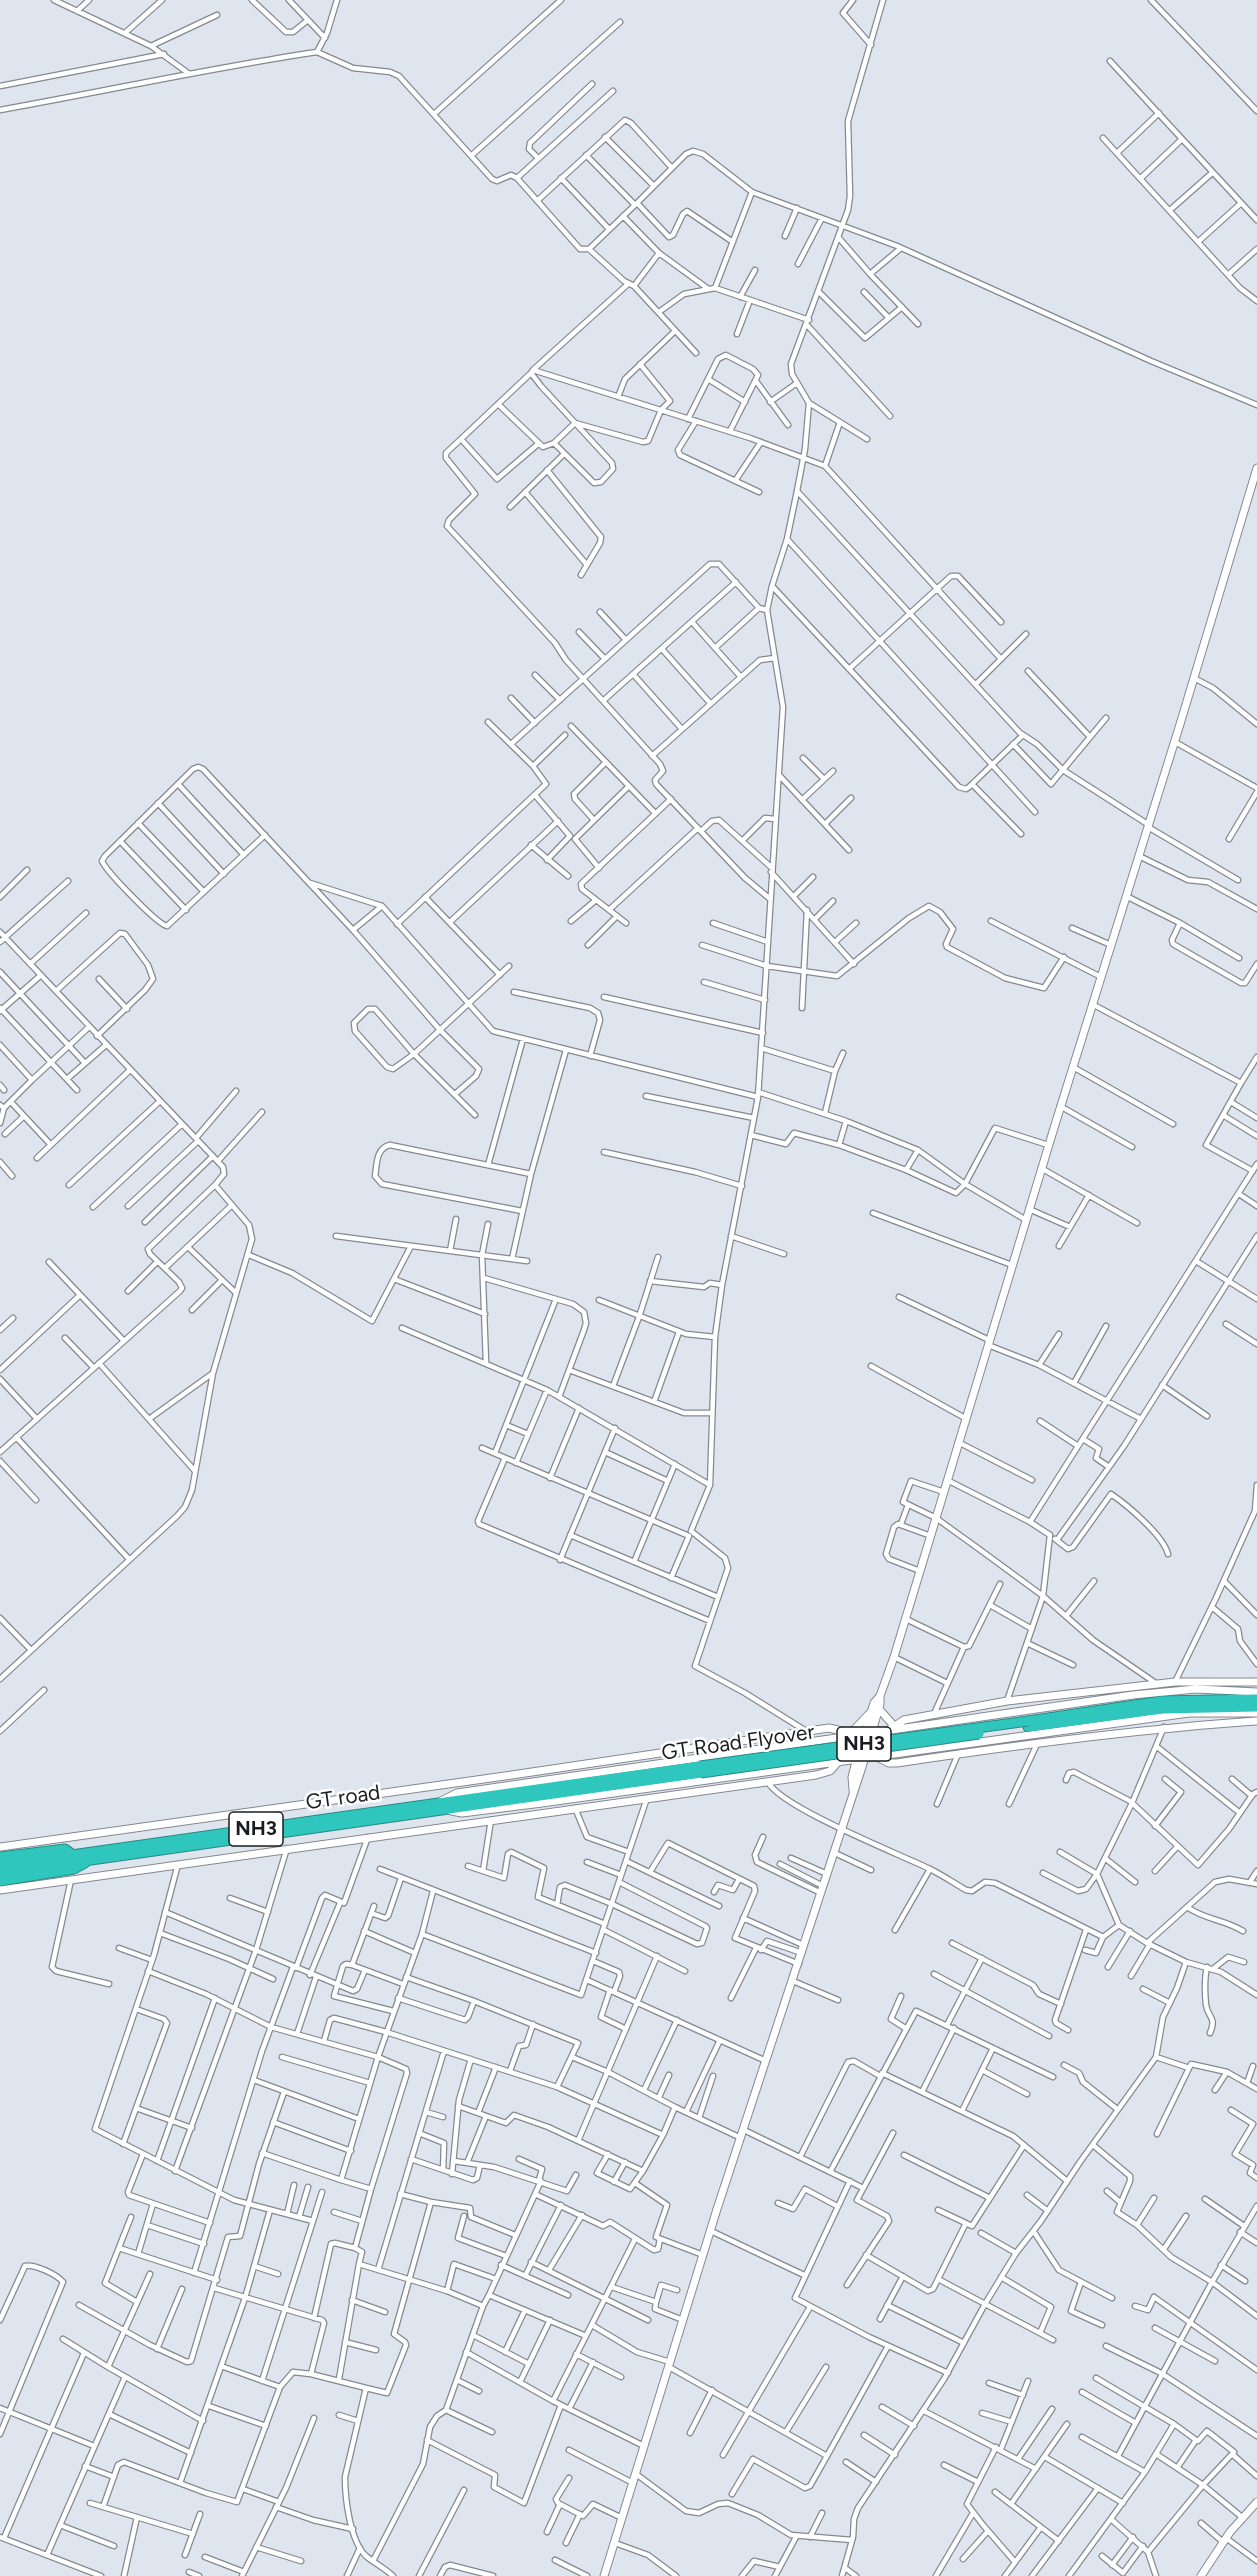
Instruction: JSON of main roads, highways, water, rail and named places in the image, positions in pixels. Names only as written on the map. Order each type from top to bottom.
[{"type":"highway","name":"GT Road Flyover","points":[[1028,1724],[1162,1701],[1257,1699]]},
{"type":"highway","name":"GT Road Flyover","points":[[441,1806],[1028,1724],[1162,1709],[1257,1707]]},
{"type":"highway","name":"GT road","points":[[73,1855],[441,1806]]},
{"type":"highway","name":"GT road","points":[[87,1861],[441,1806]]},
{"type":"highway","points":[[0,1857],[65,1849],[73,1855]]},
{"type":"highway","name":"NH3","points":[[0,1865],[73,1855]]},
{"type":"highway","points":[[0,1881],[74,1869],[87,1861]]},
{"type":"highway","name":"NH3","points":[[0,1873],[87,1861]]}]
